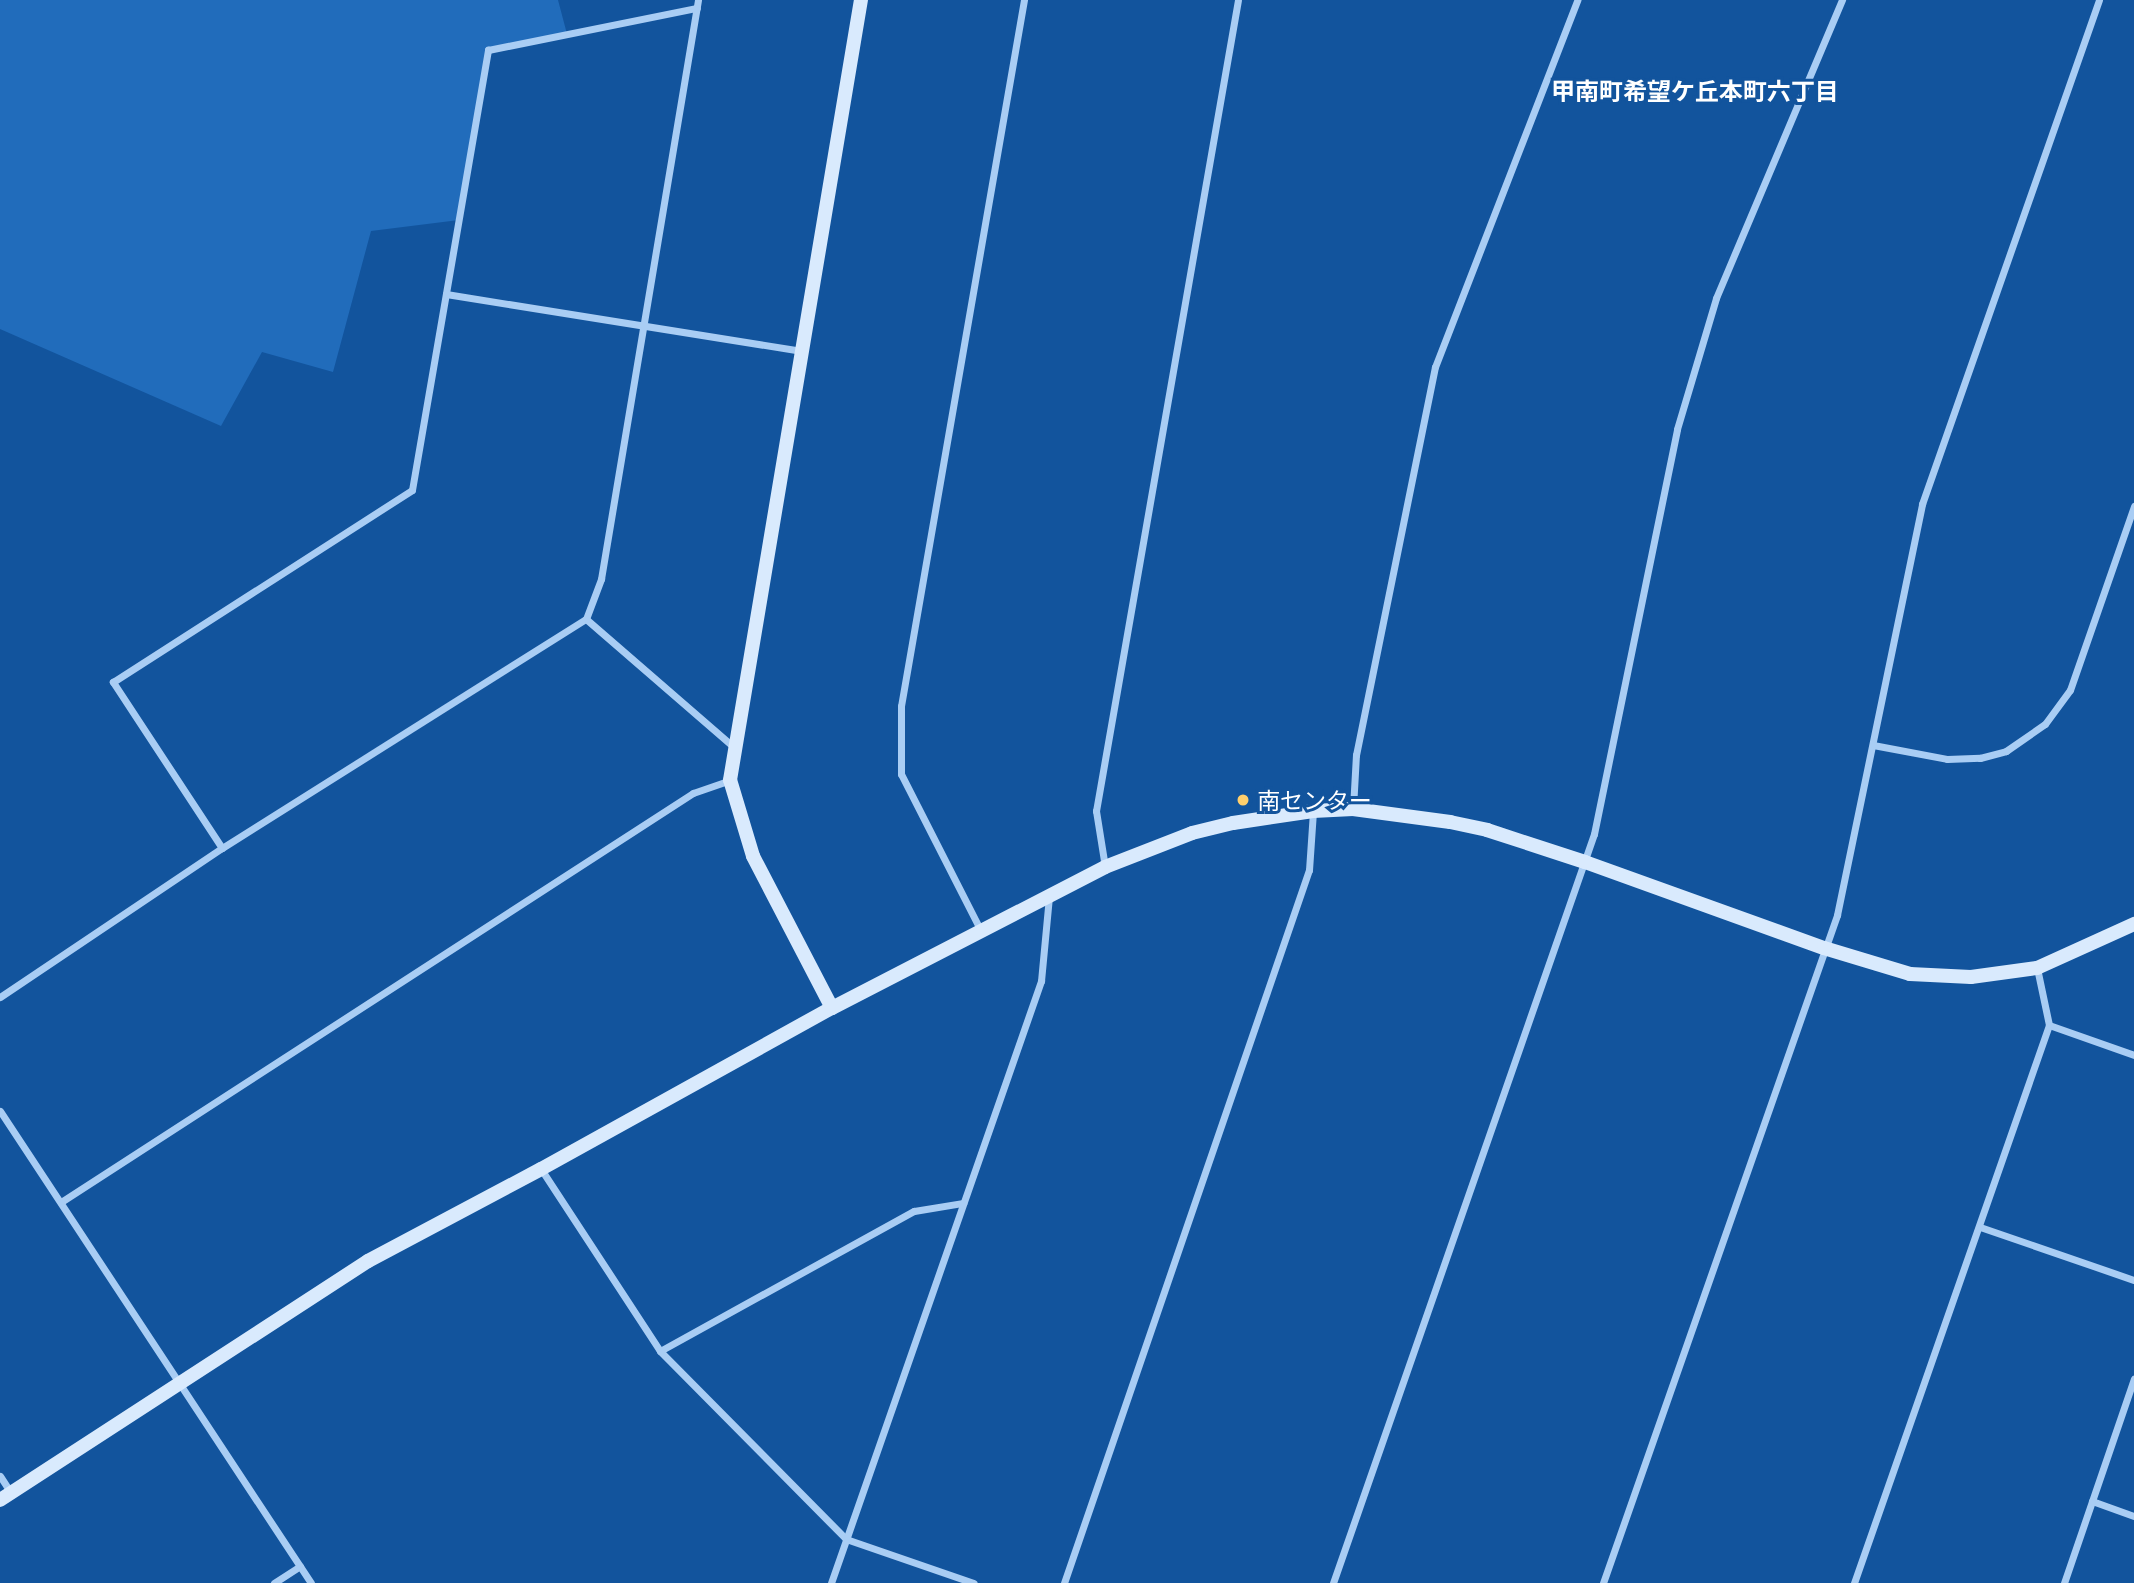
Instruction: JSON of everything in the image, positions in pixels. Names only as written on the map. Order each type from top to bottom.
[{"type":"street","points":[[832,1008],[753,856],[730,780],[861,0]]},
{"type":"street","points":[[981,931],[901,774],[901,706],[1024,0]]},
{"type":"street","points":[[1105,867],[1096,811],[1238,0]]},
{"type":"street","points":[[1353,809],[1356,755],[1435,367],[1577,0]]},
{"type":"street","points":[[1333,1583],[1594,834],[1677,429],[1716,298],[1842,0]]},
{"type":"street","points":[[1603,1583],[1837,915],[1922,504],[2099,0]]},
{"type":"street","points":[[0,997],[222,848],[586,620],[601,579],[698,4],[488,50],[412,489],[113,682],[222,848]]},
{"type":"street","points":[[446,294],[643,323],[800,351]]},
{"type":"street","points":[[1873,745],[1947,759],[1980,758],[2007,751],[2045,724],[2070,690],[2134,506]]},
{"type":"street","points":[[586,620],[734,748]]},
{"type":"street","points":[[61,1202],[694,793],[730,780]]},
{"type":"street","points":[[0,1476],[6,1497],[182,1385],[368,1261],[832,1008],[1049,895],[1105,867],[1192,833],[1233,823],[1313,811],[1353,809],[1405,815],[1487,830],[1585,862],[1824,948],[1910,974],[1971,977],[2037,968],[2134,924]]},
{"type":"street","points":[[1064,1583],[1310,870],[1313,811]]},
{"type":"street","points":[[831,1583],[1041,981],[1049,895]]},
{"type":"street","points":[[1854,1583],[2049,1025],[2037,968]]},
{"type":"street","points":[[2049,1025],[2134,1055]]},
{"type":"street","points":[[0,1111],[311,1583]]},
{"type":"street","points":[[541,1169],[660,1351],[846,1539],[974,1583]]},
{"type":"street","points":[[660,1351],[914,1211],[963,1203]]},
{"type":"street","points":[[1980,1227],[2134,1280]]},
{"type":"street","points":[[2064,1583],[2134,1379]]},
{"type":"street","points":[[2092,1502],[2134,1516]]},
{"type":"street","points":[[274,1583],[300,1566]]},
{"type":"shaded area","points":[[0,0],[558,0],[567,34],[488,50],[459,220],[371,231],[333,372],[262,352],[221,426],[0,329]]},
{"type":"place","name":"南センター","points":[[1243,800]]},
{"type":"district","name":"甲南町希望ケ丘本町六丁目","points":[[1695,91]]}]
